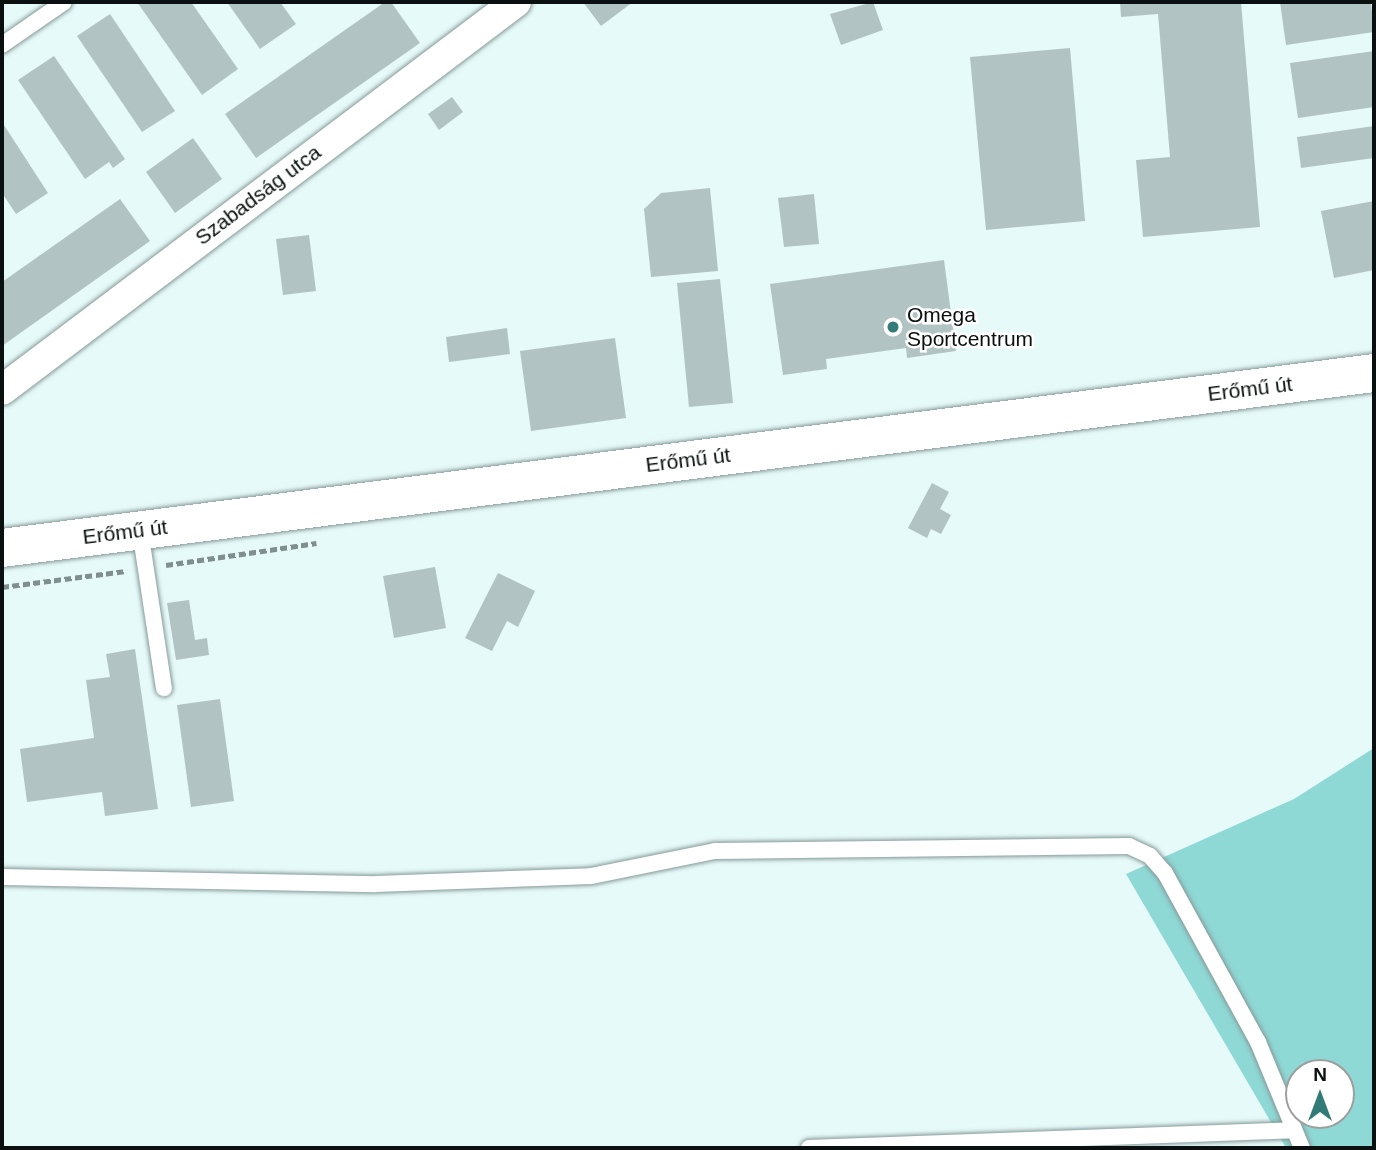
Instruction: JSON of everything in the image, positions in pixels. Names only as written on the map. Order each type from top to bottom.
[{"type":"street","name":"Szabadság utca","points":[[2,390],[516,2]]},
{"type":"street","name":"Erőmű út","points":[[2,548],[1374,373]]},
{"type":"lane","points":[[2,45],[64,2]]},
{"type":"lane","points":[[140,530],[164,688]]},
{"type":"lane","points":[[2,877],[376,884],[590,876],[715,851],[1129,846],[1150,856],[1165,873],[1258,1042],[1302,1148]]},
{"type":"lane","points":[[809,1148],[1293,1130]]},
{"type":"shaded area","points":[[1374,748],[1374,1148],[1286,1148],[1126,874],[1294,799]]},
{"type":"building","points":[[137,2],[191,2],[238,69],[202,95]]},
{"type":"building","points":[[227,2],[280,2],[296,24],[260,49]]},
{"type":"building","points":[[385,2],[391,2],[420,43],[256,158],[225,114]]},
{"type":"building","points":[[583,2],[633,2],[601,26]]},
{"type":"building","points":[[873,2],[883,30],[841,45],[830,14]]},
{"type":"building","points":[[1120,2],[1241,2],[1260,227],[1143,237],[1136,160],[1170,157],[1158,14],[1121,17]]},
{"type":"building","points":[[1280,2],[1371,2],[1374,32],[1286,45]]},
{"type":"building","points":[[110,14],[175,111],[142,132],[77,36]]},
{"type":"building","points":[[1070,48],[1085,221],[986,230],[970,57]]},
{"type":"building","points":[[1374,51],[1374,107],[1298,118],[1290,63]]},
{"type":"building","points":[[54,56],[125,159],[113,168],[109,162],[85,179],[18,80]]},
{"type":"building","points":[[452,97],[463,112],[439,130],[428,114]]},
{"type":"building","points":[[2,122],[48,193],[16,214],[2,193]]},
{"type":"building","points":[[1374,126],[1374,158],[1301,168],[1297,137]]},
{"type":"building","points":[[193,138],[222,179],[175,213],[146,172]]},
{"type":"building","points":[[710,188],[718,271],[651,277],[644,209],[661,193]]},
{"type":"building","points":[[814,194],[819,244],[784,247],[778,198]]},
{"type":"building","points":[[120,199],[150,241],[2,346],[2,282]]},
{"type":"building","points":[[1374,201],[1374,270],[1334,278],[1321,211]]},
{"type":"building","points":[[309,235],[316,291],[283,295],[276,239]]},
{"type":"building","points":[[944,260],[956,351],[907,358],[906,348],[826,359],[827,369],[783,375],[770,284]]},
{"type":"building","points":[[720,279],[733,403],[689,407],[677,283]]},
{"type":"building","points":[[507,328],[510,354],[449,362],[446,337]]},
{"type":"building","points":[[615,338],[626,418],[531,431],[520,351]]},
{"type":"building","points":[[932,483],[949,492],[940,509],[951,515],[941,534],[931,529],[927,538],[908,528]]},
{"type":"building","points":[[435,567],[446,628],[394,638],[383,576]]},
{"type":"building","points":[[498,573],[535,591],[518,627],[507,621],[492,651],[465,638]]},
{"type":"building","points":[[189,600],[195,640],[207,638],[209,655],[176,660],[167,603]]},
{"type":"building","points":[[135,649],[158,809],[105,816],[102,792],[27,802],[20,749],[94,738],[86,680],[110,677],[106,654]]},
{"type":"building","points":[[220,699],[234,801],[191,807],[177,705]]},
{"type":"place","name":"Omega Sportcentrum","points":[[893,327]]}]
